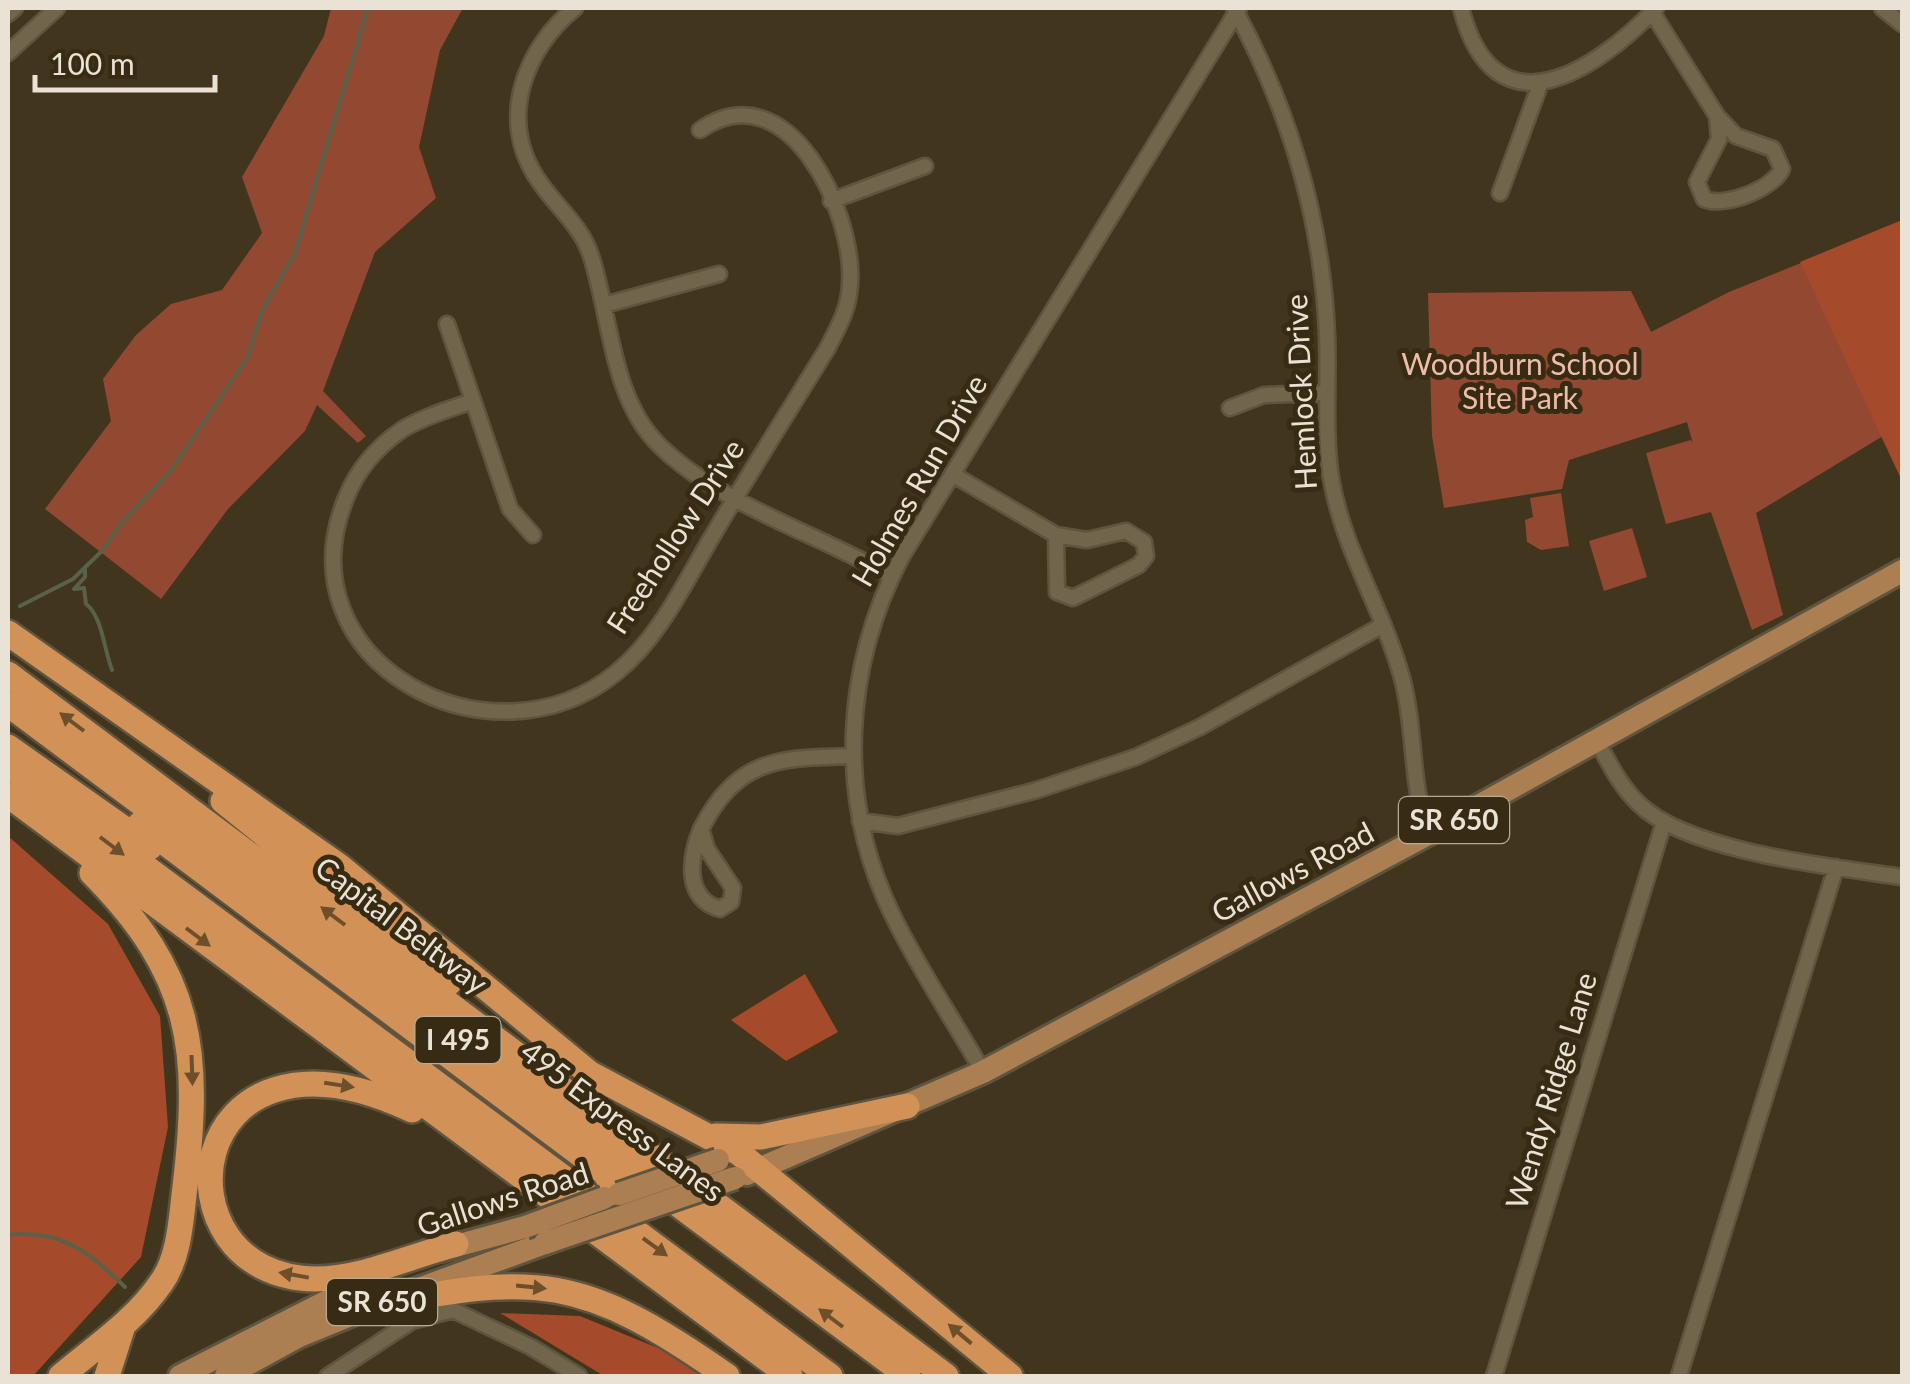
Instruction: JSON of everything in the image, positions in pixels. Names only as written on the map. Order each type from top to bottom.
[{"type":"highway","points":[[8,632],[339,866],[589,1073],[634,1101],[704,1133],[738,1165],[1010,1376]]},
{"type":"highway","points":[[44,657],[888,1331]]},
{"type":"highway","name":"Capital Beltway","points":[[8,674],[946,1376]]},
{"type":"highway","name":"495 Express Lanes","points":[[8,704],[908,1376]]},
{"type":"highway","points":[[8,714],[186,860],[607,1192]]},
{"type":"highway","points":[[8,747],[134,835],[607,1192]]},
{"type":"highway","name":"I 495","points":[[8,765],[830,1376]]},
{"type":"highway","points":[[8,795],[82,863],[135,920],[172,983],[188,1031],[192,1094],[180,1227],[162,1282],[123,1326],[61,1376]]},
{"type":"highway","name":"I 495","points":[[8,795],[790,1376]]},
{"type":"highway","points":[[456,1244],[343,1276],[293,1277],[250,1260],[226,1236],[216,1217],[210,1175],[220,1138],[240,1110],[261,1094],[292,1084],[352,1086],[458,1132]]},
{"type":"highway","points":[[704,1133],[761,1137],[907,1106]]},
{"type":"highway","points":[[366,1308],[482,1285],[525,1285],[570,1292],[636,1315],[726,1376]]},
{"type":"highway","points":[[106,1376],[123,1326]]},
{"type":"main road","name":"Gallows Road","points":[[180,1376],[317,1303],[456,1244],[525,1227],[607,1192],[738,1165],[862,1124],[983,1072],[1428,834],[1902,571]]},
{"type":"main road","name":"Gallows Road","points":[[234,1373],[299,1336],[366,1308],[546,1243],[607,1192]]},
{"type":"street","points":[[8,14],[15,8]]},
{"type":"street","points":[[8,53],[57,8]]},
{"type":"street","points":[[575,8],[550,32],[530,62],[519,98],[519,133],[535,176],[584,237],[626,390],[638,419],[673,457],[735,496],[891,576]]},
{"type":"street","points":[[1461,8],[1470,36],[1486,59],[1512,77],[1541,82],[1567,78],[1587,68],[1654,10],[1717,116],[1736,136],[1773,149],[1782,168],[1774,181],[1719,203],[1704,199],[1697,182],[1719,139],[1717,116]]},
{"type":"street","points":[[1882,8],[1902,24]]},
{"type":"street","name":"Hemlock Drive","points":[[1236,9],[1280,107],[1307,190],[1322,280],[1330,473],[1342,530],[1383,624],[1403,683],[1412,726],[1416,790],[1428,834]]},
{"type":"street","name":"Holmes Run Drive","points":[[983,1072],[891,912],[860,821],[852,756],[861,666],[891,576],[1236,9]]},
{"type":"street","points":[[1500,193],[1541,82]]},
{"type":"street","name":"Freehollow Drive","points":[[474,401],[420,420],[378,450],[350,488],[334,546],[338,594],[356,635],[396,678],[436,700],[481,712],[525,712],[573,699],[605,681],[650,635],[846,310],[850,268],[831,201],[810,154],[783,129],[734,117],[700,130]]},
{"type":"street","points":[[831,201],[925,166]]},
{"type":"street","points":[[604,305],[719,274]]},
{"type":"street","points":[[447,324],[510,510],[533,535]]},
{"type":"street","points":[[1230,408],[1264,395],[1327,393]]},
{"type":"street","points":[[952,474],[1056,535],[1087,540],[1132,532],[1144,542],[1146,556],[1139,565],[1067,598],[1056,589],[1056,535]]},
{"type":"street","points":[[860,821],[898,826],[1037,790],[1136,757],[1200,727],[1383,624]]},
{"type":"street","points":[[1597,740],[1623,787],[1664,822],[1768,854],[1902,877]]},
{"type":"street","points":[[701,828],[708,848],[733,888],[731,902],[720,909],[705,901],[694,883],[691,859],[701,828],[722,793],[750,771],[788,758],[852,756]]},
{"type":"street","name":"Wendy Ridge Lane","points":[[1494,1376],[1664,822]]},
{"type":"street","points":[[1680,1376],[1836,867]]},
{"type":"street","points":[[328,1376],[412,1321],[453,1310],[531,1346],[578,1376]]},
{"type":"green space","points":[[331,8],[463,8],[440,50],[419,147],[436,198],[375,252],[323,391],[366,436],[358,443],[317,405],[305,431],[228,509],[161,599],[45,509],[111,421],[103,379],[136,335],[171,304],[222,290],[262,233],[242,177],[324,36]]},
{"type":"green space","name":"Woodburn School Site Park","points":[[1801,263],[1883,436],[1756,513],[1783,615],[1752,630],[1711,512],[1666,524],[1646,453],[1691,440],[1693,444],[1687,422],[1569,460],[1562,489],[1444,508],[1432,436],[1428,293],[1631,291],[1651,332],[1729,292]]},
{"type":"green space","points":[[1561,493],[1569,546],[1541,550],[1527,542],[1525,520],[1533,517],[1530,498]]},
{"type":"green space","points":[[1632,528],[1647,577],[1604,591],[1589,541]]},
{"type":"shaded area","points":[[1902,220],[1902,481],[1800,262]]},
{"type":"shaded area","points":[[8,836],[108,924],[160,1016],[168,1127],[141,1257],[33,1376],[8,1376]]},
{"type":"shaded area","points":[[805,974],[838,1032],[786,1061],[731,1020]]},
{"type":"shaded area","points":[[500,1313],[580,1316],[665,1351],[708,1376],[604,1376]]},
{"type":"waterway","points":[[20,606],[73,579],[104,549],[119,526],[170,472],[248,357],[262,311],[295,253],[368,8]]},
{"type":"waterway","points":[[85,569],[85,577],[74,589],[84,588],[86,604],[99,625],[112,670]]},
{"type":"waterway","points":[[8,1235],[43,1236],[73,1246],[125,1287]]}]
